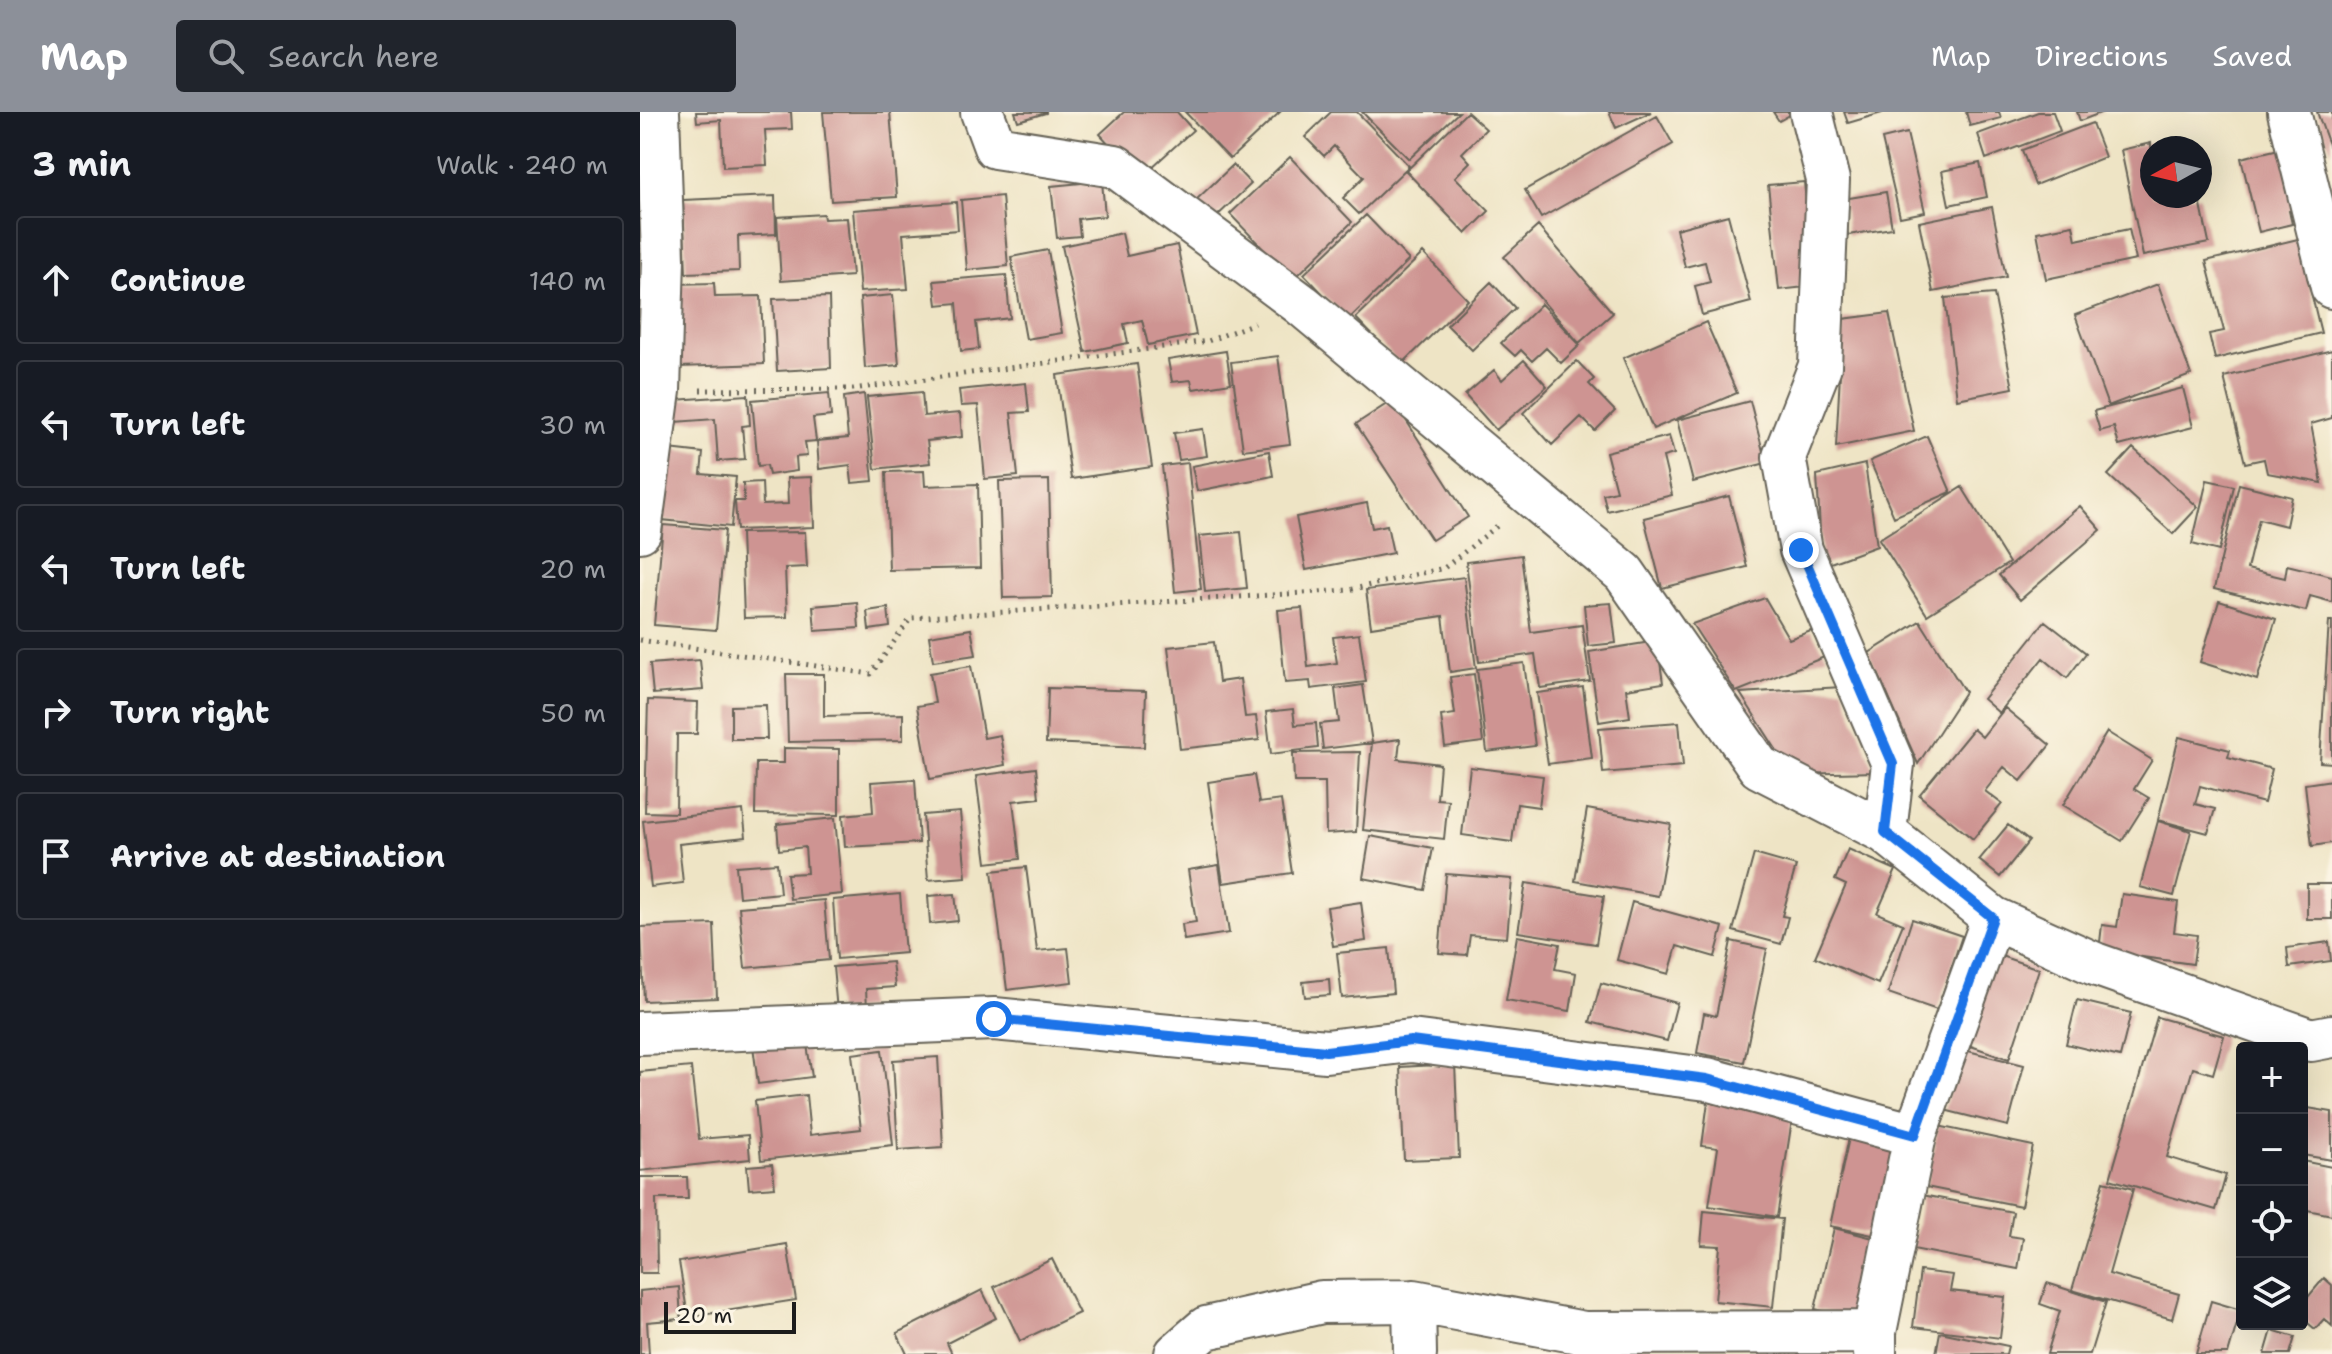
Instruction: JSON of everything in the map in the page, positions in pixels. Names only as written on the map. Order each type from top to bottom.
[{"type":"street","points":[[640,131],[650,112]]},
{"type":"street","points":[[640,531],[659,391],[663,259],[658,112]]},
{"type":"street","points":[[982,112],[995,147],[1115,166],[1302,305],[1535,496],[1624,573],[1759,767],[1885,832],[1993,918],[2095,964],[2311,1040],[2332,1036]]},
{"type":"street","points":[[1811,112],[1828,180],[1820,366],[1784,457],[1801,550],[1893,764],[1885,832]]},
{"type":"street","points":[[2289,112],[2332,287]]},
{"type":"street","points":[[1176,1354],[1206,1328],[1322,1302],[1414,1301],[1584,1333],[1875,1343],[1915,1135],[1993,918]]},
{"type":"street","points":[[640,1033],[994,1019],[1326,1051],[1411,1041],[1707,1079],[1915,1135]]},
{"type":"street","points":[[1414,1301],[1415,1354]]},
{"type":"path","points":[[659,391],[868,387],[1208,341],[1302,305]]},
{"type":"path","points":[[640,640],[871,674],[911,618],[1349,590],[1444,568],[1535,496]]},
{"type":"building","points":[[696,112],[791,112],[792,129],[765,130],[767,165],[723,167],[721,120],[697,122]]},
{"type":"building","points":[[823,112],[890,112],[897,197],[831,201]]},
{"type":"building","points":[[1015,112],[1046,112],[1046,113],[1018,121]]},
{"type":"building","points":[[1124,112],[1177,112],[1193,130],[1140,178],[1100,134]]},
{"type":"building","points":[[1185,112],[1280,112],[1230,159]]},
{"type":"building","points":[[1331,112],[1357,112],[1409,166],[1359,214],[1343,198],[1364,177],[1334,146],[1324,156],[1305,137]]},
{"type":"building","points":[[1362,112],[1459,112],[1409,159]]},
{"type":"building","points":[[1467,112],[1486,129],[1462,153],[1470,162],[1455,177],[1489,211],[1466,234],[1406,171]]},
{"type":"building","points":[[1609,112],[1651,112],[1616,128]]},
{"type":"building","points":[[1773,112],[1795,112],[1779,121]]},
{"type":"building","points":[[1844,112],[1882,112],[1882,113],[1848,123]]},
{"type":"building","points":[[1966,112],[1999,112],[2001,118],[1970,126]]},
{"type":"building","points":[[2038,112],[2053,112],[2060,131],[1986,159],[1978,134]]},
{"type":"building","points":[[2077,112],[2103,112],[2080,121]]},
{"type":"building","points":[[2317,112],[2332,112],[2332,153]]},
{"type":"building","points":[[1657,116],[1673,144],[1541,218],[1525,190]]},
{"type":"building","points":[[2092,123],[2105,157],[2035,185],[2022,150]]},
{"type":"building","points":[[1907,133],[1925,212],[1900,217],[1882,139]]},
{"type":"building","points":[[2296,145],[2310,206],[2289,211],[2292,224],[2259,232],[2241,158]]},
{"type":"building","points":[[2140,146],[2140,208],[2202,208],[2209,243],[2143,256],[2121,150]]},
{"type":"building","points":[[1290,157],[1352,222],[1293,280],[1230,214]]},
{"type":"building","points":[[1980,163],[1987,197],[1949,205],[1942,171]]},
{"type":"building","points":[[1233,165],[1251,184],[1214,219],[1196,200]]},
{"type":"building","points":[[1102,181],[1105,216],[1078,219],[1080,236],[1057,238],[1051,186]]},
{"type":"building","points":[[1804,182],[1814,286],[1779,290],[1768,185]]},
{"type":"building","points":[[1886,192],[1892,228],[1848,235],[1843,199]]},
{"type":"building","points":[[775,196],[776,234],[738,236],[739,271],[686,273],[683,200]]},
{"type":"building","points":[[1002,196],[1008,266],[967,270],[961,200]]},
{"type":"building","points":[[956,202],[958,230],[903,234],[908,289],[860,292],[853,210]]},
{"type":"building","points":[[1992,207],[2006,277],[1933,292],[1919,222]]},
{"type":"building","points":[[823,214],[824,219],[847,218],[852,276],[781,281],[777,217]]},
{"type":"building","points":[[1366,215],[1409,260],[1348,320],[1304,274]]},
{"type":"building","points":[[1728,215],[1751,302],[1702,315],[1695,286],[1710,282],[1705,262],[1685,267],[1676,229]]},
{"type":"building","points":[[2073,225],[2076,240],[2129,229],[2136,260],[2046,279],[2037,232]]},
{"type":"building","points":[[1538,226],[1613,313],[1579,343],[1504,257]]},
{"type":"building","points":[[1122,233],[1127,256],[1177,245],[1196,335],[1148,345],[1142,320],[1124,324],[1128,343],[1085,352],[1062,246]]},
{"type":"building","points":[[2298,239],[2321,333],[2215,359],[2209,334],[2224,331],[2206,261]]},
{"type":"building","points":[[1048,250],[1062,333],[1026,339],[1011,257]]},
{"type":"building","points":[[1423,253],[1468,300],[1401,365],[1356,318]]},
{"type":"building","points":[[1006,275],[1010,318],[976,322],[979,349],[961,351],[957,303],[937,305],[934,281]]},
{"type":"building","points":[[1491,282],[1515,308],[1472,350],[1447,325]]},
{"type":"building","points":[[714,283],[715,297],[761,296],[764,364],[679,367],[675,284]]},
{"type":"building","points":[[2158,284],[2191,375],[2108,406],[2075,315]]},
{"type":"building","points":[[1994,294],[2013,388],[1957,399],[1945,298]]},
{"type":"building","points":[[893,295],[899,365],[865,368],[860,298]]},
{"type":"building","points":[[829,297],[831,368],[777,371],[773,299]]},
{"type":"building","points":[[1541,304],[1580,345],[1561,363],[1546,348],[1532,361],[1521,350],[1515,356],[1501,343]]},
{"type":"building","points":[[1889,313],[1914,431],[1836,447],[1843,319]]},
{"type":"building","points":[[1706,322],[1737,393],[1653,429],[1623,358]]},
{"type":"building","points":[[2332,350],[2332,418],[2311,424],[2322,483],[2267,473],[2264,459],[2245,463],[2224,377]]},
{"type":"building","points":[[1226,351],[1231,383],[1193,389],[1191,380],[1172,382],[1168,360]]},
{"type":"building","points":[[1278,356],[1290,444],[1243,450],[1231,362]]},
{"type":"building","points":[[1524,360],[1547,386],[1496,430],[1465,395],[1494,370],[1502,380]]},
{"type":"building","points":[[1577,361],[1594,379],[1589,384],[1615,411],[1595,431],[1581,417],[1552,445],[1523,413]]},
{"type":"building","points":[[1137,364],[1152,467],[1071,479],[1057,375]]},
{"type":"building","points":[[1026,383],[1029,412],[1011,413],[1018,476],[985,479],[978,405],[961,406],[959,390]]},
{"type":"building","points":[[2183,388],[2193,427],[2119,446],[2114,427],[2100,431],[2094,411]]},
{"type":"building","points":[[922,392],[924,416],[960,413],[962,437],[927,441],[930,463],[875,469],[867,397]]},
{"type":"building","points":[[829,393],[831,416],[813,418],[816,441],[805,442],[807,456],[796,457],[797,471],[769,475],[767,465],[758,466],[752,400]]},
{"type":"building","points":[[864,394],[873,481],[852,483],[850,465],[819,469],[817,441],[848,438],[844,397]]},
{"type":"building","points":[[748,395],[750,425],[742,426],[745,459],[718,461],[715,419],[675,422],[674,400]]},
{"type":"building","points":[[1393,400],[1468,517],[1432,540],[1356,424]]},
{"type":"building","points":[[1750,401],[1766,463],[1693,482],[1677,420]]},
{"type":"building","points":[[1203,429],[1207,456],[1179,460],[1174,433]]},
{"type":"building","points":[[1669,436],[1674,454],[1663,457],[1672,495],[1607,511],[1603,494],[1616,491],[1606,452]]},
{"type":"building","points":[[1927,436],[1951,492],[1894,517],[1870,461]]},
{"type":"building","points":[[2133,448],[2198,507],[2173,534],[2108,475]]},
{"type":"building","points":[[669,449],[703,453],[701,474],[736,477],[731,527],[662,520]]},
{"type":"building","points":[[1269,451],[1273,476],[1197,491],[1192,466]]},
{"type":"building","points":[[1188,463],[1201,589],[1175,592],[1162,466]]},
{"type":"building","points":[[1865,464],[1877,546],[1822,566],[1817,475]]},
{"type":"building","points":[[924,471],[925,486],[978,484],[980,568],[889,570],[886,472]]},
{"type":"building","points":[[812,477],[814,527],[737,530],[735,501],[744,501],[743,483],[762,482],[763,505],[788,504],[787,478]]},
{"type":"building","points":[[1049,480],[1052,597],[1003,598],[999,481]]},
{"type":"building","points":[[2207,480],[2234,486],[2219,551],[2192,544]]},
{"type":"building","points":[[2239,484],[2292,497],[2286,526],[2259,519],[2247,569],[2285,578],[2287,565],[2332,576],[2332,602],[2310,596],[2306,611],[2214,589]]},
{"type":"building","points":[[1962,487],[2009,563],[1927,615],[1879,539]]},
{"type":"building","points":[[1729,496],[1747,567],[1662,588],[1644,518]]},
{"type":"building","points":[[1367,503],[1372,528],[1387,525],[1393,553],[1306,570],[1296,517]]},
{"type":"building","points":[[2080,506],[2101,530],[2020,600],[1999,575]]},
{"type":"building","points":[[663,525],[725,530],[716,630],[654,625]]},
{"type":"building","points":[[805,532],[807,567],[785,568],[787,617],[744,618],[741,533]]},
{"type":"building","points":[[1241,532],[1247,588],[1205,592],[1199,536]]},
{"type":"building","points":[[1521,555],[1531,632],[1582,625],[1590,681],[1540,688],[1535,654],[1479,662],[1466,562]]},
{"type":"building","points":[[1464,577],[1476,668],[1450,672],[1443,616],[1371,627],[1366,590]]},
{"type":"building","points":[[1765,598],[1789,639],[1811,631],[1827,656],[1736,692],[1692,624]]},
{"type":"building","points":[[2219,601],[2276,619],[2257,680],[2200,662]]},
{"type":"building","points":[[857,602],[859,628],[815,631],[813,606]]},
{"type":"building","points":[[1611,603],[1616,643],[1588,646],[1584,605]]},
{"type":"building","points":[[888,608],[890,627],[869,630],[867,611]]},
{"type":"building","points":[[1302,608],[1308,667],[1337,663],[1333,637],[1359,634],[1366,682],[1311,689],[1310,681],[1285,683],[1278,610]]},
{"type":"building","points":[[1920,621],[1965,692],[1918,764],[1869,653]]},
{"type":"building","points":[[2045,621],[2086,653],[2067,678],[2043,658],[1999,713],[1983,699]]},
{"type":"building","points":[[2329,621],[2332,621],[2332,763],[2320,762]]},
{"type":"building","points":[[971,629],[976,655],[933,661],[929,636]]},
{"type":"building","points":[[1657,641],[1663,683],[1626,689],[1630,717],[1599,722],[1589,652]]},
{"type":"building","points":[[1214,642],[1219,682],[1240,679],[1245,717],[1256,716],[1259,740],[1180,749],[1168,647]]},
{"type":"building","points":[[700,660],[703,690],[653,694],[650,664]]},
{"type":"building","points":[[1524,663],[1535,746],[1487,752],[1477,669]]},
{"type":"building","points":[[971,666],[984,738],[1000,735],[1005,765],[930,779],[917,706],[935,703],[930,673]]},
{"type":"building","points":[[786,674],[824,674],[824,716],[903,714],[903,740],[788,742]]},
{"type":"building","points":[[1474,674],[1483,742],[1445,747],[1441,716],[1455,714],[1450,677]]},
{"type":"building","points":[[1363,685],[1372,743],[1323,749],[1320,724],[1339,722],[1335,689]]},
{"type":"building","points":[[1583,687],[1592,758],[1548,764],[1537,693]]},
{"type":"building","points":[[1842,687],[1875,772],[1792,774],[1740,693]]},
{"type":"building","points":[[1048,688],[1146,691],[1144,747],[1046,743]]},
{"type":"building","points":[[648,700],[698,702],[697,734],[677,734],[676,813],[645,812]]},
{"type":"building","points":[[766,705],[767,739],[731,739],[731,706]]},
{"type":"building","points":[[2005,708],[2050,745],[2021,781],[2004,767],[1985,791],[2002,804],[1973,839],[1919,795],[1973,729],[1982,737]]},
{"type":"building","points":[[1293,709],[1295,725],[1316,723],[1318,748],[1271,754],[1266,712]]},
{"type":"building","points":[[1679,722],[1683,766],[1603,773],[1599,728]]},
{"type":"building","points":[[2107,732],[2152,760],[2134,789],[2149,798],[2122,841],[2063,805]]},
{"type":"building","points":[[2179,737],[2230,750],[2228,757],[2272,769],[2264,803],[2200,786],[2195,804],[2215,809],[2208,833],[2158,820]]},
{"type":"building","points":[[1400,739],[1398,759],[1440,764],[1437,799],[1448,800],[1444,839],[1363,830],[1372,743]]},
{"type":"building","points":[[784,748],[839,749],[839,815],[755,814],[756,763],[784,763]]},
{"type":"building","points":[[1360,752],[1356,832],[1326,834],[1325,782],[1294,782],[1293,753]]},
{"type":"building","points":[[1470,767],[1543,776],[1539,807],[1517,804],[1512,842],[1462,835]]},
{"type":"building","points":[[1036,768],[1039,798],[1013,801],[1020,859],[987,863],[976,776]]},
{"type":"building","points":[[1254,775],[1259,803],[1281,800],[1292,873],[1223,883],[1208,782]]},
{"type":"building","points":[[915,779],[919,843],[845,847],[843,815],[873,812],[871,782]]},
{"type":"building","points":[[2332,780],[2332,843],[2312,846],[2305,784]]},
{"type":"building","points":[[1587,809],[1671,824],[1658,896],[1575,881]]},
{"type":"building","points":[[743,810],[746,837],[679,844],[683,883],[651,887],[643,821]]},
{"type":"building","points":[[960,812],[966,877],[928,880],[923,815]]},
{"type":"building","points":[[835,818],[842,894],[790,899],[787,874],[807,873],[805,847],[779,850],[777,824]]},
{"type":"building","points":[[2158,821],[2191,831],[2174,896],[2140,887]]},
{"type":"building","points":[[2008,825],[2029,841],[2000,877],[1979,860]]},
{"type":"building","points":[[1370,836],[1433,848],[1425,890],[1363,878]]},
{"type":"building","points":[[1848,849],[1896,870],[1877,913],[1903,924],[1878,984],[1815,957],[1846,885],[1835,880]]},
{"type":"building","points":[[1754,854],[1796,866],[1782,916],[1788,917],[1781,944],[1733,931]]},
{"type":"building","points":[[777,863],[780,893],[739,897],[736,866]]},
{"type":"building","points":[[1219,865],[1229,933],[1184,940],[1182,924],[1196,922],[1188,870]]},
{"type":"building","points":[[1026,867],[1037,951],[1068,948],[1072,982],[1007,990],[992,871]]},
{"type":"building","points":[[1446,874],[1512,879],[1507,938],[1470,935],[1467,955],[1439,953]]},
{"type":"building","points":[[1526,883],[1604,896],[1596,944],[1518,932]]},
{"type":"building","points":[[2307,884],[2332,884],[2332,919],[2307,919]]},
{"type":"building","points":[[900,894],[905,953],[837,959],[833,900]]},
{"type":"building","points":[[955,894],[958,921],[930,924],[928,896]]},
{"type":"building","points":[[2122,894],[2178,902],[2174,932],[2197,935],[2193,964],[2099,951],[2102,925],[2117,927]]},
{"type":"building","points":[[824,900],[829,960],[745,968],[739,907]]},
{"type":"building","points":[[1361,902],[1366,941],[1333,946],[1327,907]]},
{"type":"building","points":[[1632,902],[1723,927],[1715,957],[1677,946],[1669,974],[1617,960]]},
{"type":"building","points":[[1912,919],[1962,936],[1937,1010],[1888,993]]},
{"type":"building","points":[[714,924],[717,998],[644,1001],[641,927]]},
{"type":"building","points":[[1517,936],[1560,944],[1555,969],[1576,973],[1570,1011],[1506,1000]]},
{"type":"building","points":[[1731,941],[1767,949],[1744,1062],[1697,1053],[1704,1013],[1716,1016]]},
{"type":"building","points":[[2329,942],[2331,961],[2289,967],[2287,948]]},
{"type":"building","points":[[1389,948],[1393,993],[1342,998],[1337,953]]},
{"type":"building","points":[[1992,953],[2039,969],[2009,1059],[1962,1043]]},
{"type":"building","points":[[892,962],[895,987],[866,989],[867,1008],[837,1011],[833,967]]},
{"type":"building","points":[[1329,979],[1330,995],[1305,997],[1303,982]]},
{"type":"building","points":[[1601,983],[1677,1003],[1667,1041],[1590,1022]]},
{"type":"building","points":[[2077,1000],[2131,1013],[2120,1057],[2066,1044]]},
{"type":"building","points":[[2157,1017],[2224,1036],[2213,1074],[2193,1068],[2167,1157],[2226,1175],[2216,1210],[2110,1179]]},
{"type":"building","points":[[806,1038],[812,1077],[758,1084],[753,1046]]},
{"type":"building","points":[[1960,1049],[2024,1065],[2008,1126],[1944,1110]]},
{"type":"building","points":[[882,1050],[893,1145],[761,1160],[755,1101],[806,1095],[810,1135],[861,1129],[852,1054]]},
{"type":"building","points":[[938,1057],[943,1147],[898,1150],[893,1060]]},
{"type":"building","points":[[1455,1064],[1459,1158],[1404,1160],[1400,1067]]},
{"type":"building","points":[[691,1067],[699,1139],[748,1135],[750,1159],[640,1171],[640,1072]]},
{"type":"building","points":[[1709,1094],[1794,1107],[1777,1217],[1709,1206],[1718,1148],[1702,1146]]},
{"type":"building","points":[[2308,1108],[2332,1112],[2332,1160],[2308,1156]]},
{"type":"building","points":[[1938,1126],[2033,1146],[2021,1206],[1926,1187]]},
{"type":"building","points":[[1850,1133],[1896,1143],[1877,1236],[1830,1226]]},
{"type":"building","points":[[2308,1162],[2332,1167],[2332,1215],[2308,1210]]},
{"type":"building","points":[[772,1164],[775,1187],[749,1189],[747,1166]]},
{"type":"building","points":[[640,1177],[687,1177],[688,1199],[656,1199],[657,1273],[640,1273]]},
{"type":"building","points":[[2104,1181],[2133,1189],[2109,1274],[2179,1294],[2172,1319],[2072,1290]]},
{"type":"building","points":[[1922,1195],[2013,1212],[2009,1236],[2023,1238],[2018,1269],[1913,1249]]},
{"type":"building","points":[[1704,1211],[1782,1219],[1773,1307],[1715,1301],[1720,1246],[1701,1245]]},
{"type":"building","points":[[1834,1228],[1877,1239],[1858,1319],[1815,1309]]},
{"type":"building","points":[[787,1244],[796,1300],[688,1317],[679,1262]]},
{"type":"building","points":[[1052,1259],[1079,1313],[1020,1341],[994,1287]]},
{"type":"building","points":[[1920,1271],[1953,1275],[1950,1291],[2005,1297],[2000,1338],[1913,1327]]},
{"type":"building","points":[[2324,1278],[2332,1285],[2332,1326],[2324,1319],[2315,1329],[2308,1323],[2308,1297]]},
{"type":"building","points":[[2047,1283],[2106,1302],[2090,1354],[2047,1354],[2060,1311],[2040,1304]]},
{"type":"building","points":[[679,1287],[681,1319],[647,1322],[649,1354],[640,1354],[640,1291]]},
{"type":"building","points":[[982,1290],[996,1318],[947,1343],[952,1354],[907,1354],[897,1333]]},
{"type":"building","points":[[2211,1301],[2236,1308],[2236,1327],[2228,1354],[2196,1354]]},
{"type":"building","points":[[2272,1330],[2295,1337],[2290,1354],[2265,1354]]},
{"type":"building","points":[[1940,1332],[2008,1346],[2006,1354],[1936,1354]]},
{"type":"route","points":[[994,1019],[1326,1051],[1411,1041],[1707,1079],[1915,1135],[1993,918],[1885,832],[1893,764],[1801,550]]}]
